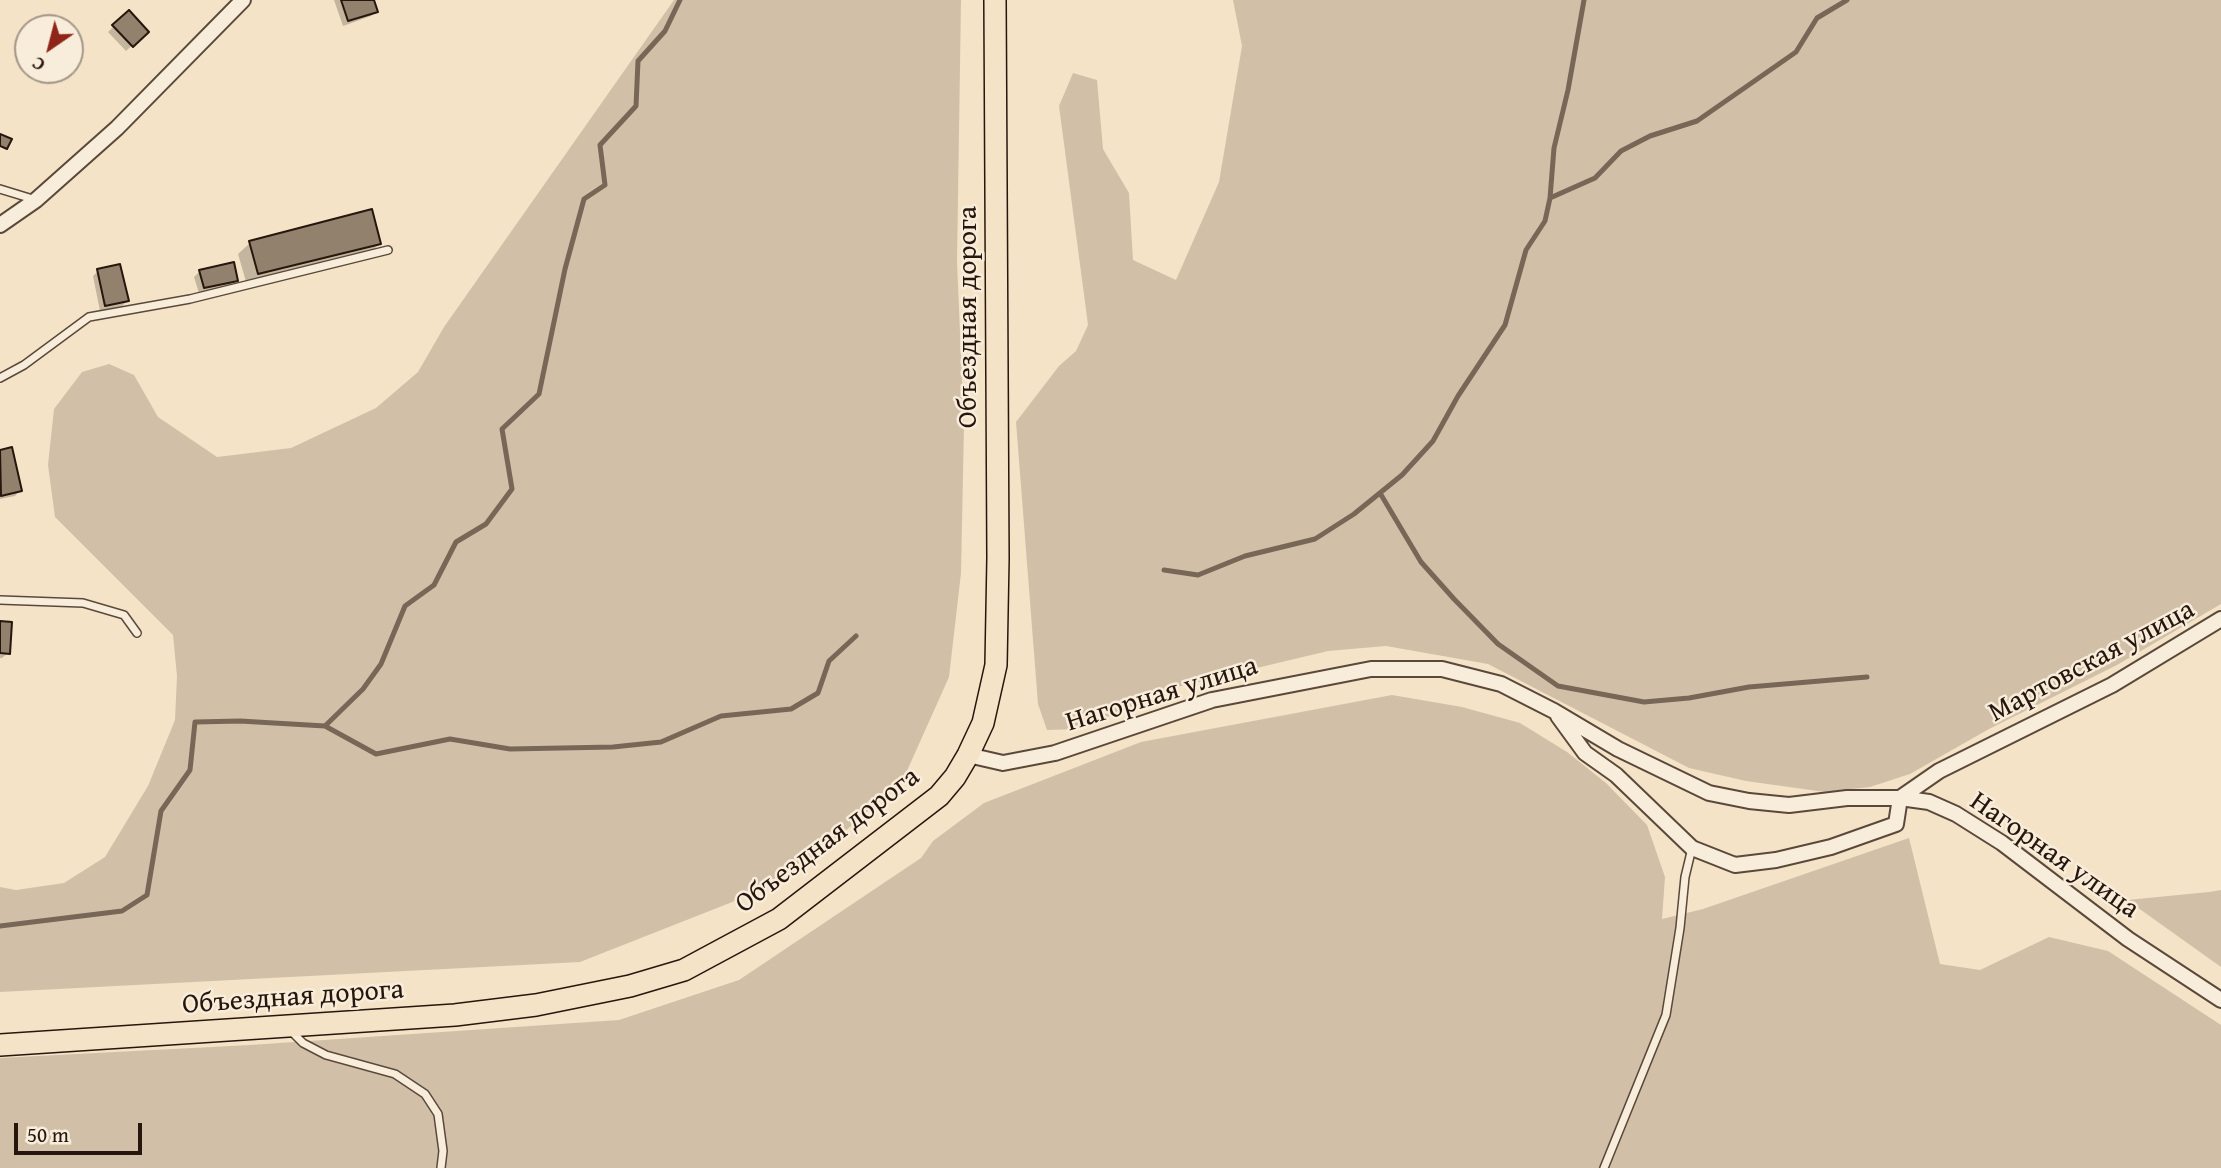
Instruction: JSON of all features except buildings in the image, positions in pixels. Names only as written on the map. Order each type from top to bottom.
[{"type":"main road","name":"Объездная дорога","points":[[0,1045],[455,1015],[536,1004],[630,986],[684,970],[779,919],[939,796],[955,777],[983,723],[996,665],[998,558],[995,0]]},
{"type":"street","points":[[0,225],[36,200],[117,128],[243,0]]},
{"type":"street","name":"Мартовская улица","points":[[1900,798],[1939,771],[2112,685],[2221,619]]},
{"type":"street","name":"Нагорная улица","points":[[968,755],[1003,763],[1055,753],[1212,699],[1371,669],[1442,668],[1501,684],[1555,711],[1618,749],[1709,793],[1789,805],[1847,797],[1900,798],[1929,802],[1956,814],[1990,836],[2128,939],[2221,1000]]},
{"type":"street","points":[[1555,711],[1585,753],[1616,775],[1692,848],[1735,865],[1776,860],[1831,847],[1896,824],[1900,798]]},
{"type":"lane","points":[[0,189],[36,200]]},
{"type":"lane","points":[[0,379],[24,365],[89,317],[190,299],[388,250]]},
{"type":"lane","points":[[0,600],[83,603],[124,615],[138,633]]},
{"type":"lane","points":[[1604,1168],[1666,1015],[1685,877],[1692,848]]},
{"type":"lane","points":[[288,1028],[303,1043],[326,1055],[395,1074],[425,1094],[438,1114],[443,1151],[441,1168]]},
{"type":"shaded area","points":[[674,0],[961,0],[957,262],[964,426],[961,573],[949,677],[902,782],[778,884],[580,962],[0,992],[0,887],[16,890],[64,883],[105,857],[148,786],[175,720],[177,676],[173,635],[55,517],[48,465],[54,409],[82,372],[109,364],[134,375],[158,417],[217,457],[291,448],[376,408],[418,372],[444,327]]},
{"type":"shaded area","points":[[1233,0],[2221,0],[2221,604],[2117,665],[1989,729],[1910,774],[1870,787],[1825,792],[1746,781],[1689,768],[1488,664],[1386,646],[1328,651],[1177,687],[1080,729],[1047,730],[1038,704],[1016,422],[1059,366],[1076,351],[1088,325],[1059,106],[1073,73],[1097,80],[1103,149],[1129,193],[1133,260],[1176,280],[1219,182],[1242,46]]},
{"type":"shaded area","points":[[1392,695],[1462,707],[1520,723],[1567,752],[1606,783],[1647,825],[1665,877],[1662,919],[1703,909],[1909,838],[1940,964],[1980,970],[2049,937],[2108,951],[2221,1025],[2221,1168],[0,1168],[0,1058],[250,1045],[619,1020],[739,980],[921,858],[933,841],[984,803],[1141,742]]},
{"type":"shaded area","points":[[2221,890],[2221,967],[2127,900],[2209,892]]},
{"type":"waterway","points":[[325,726],[363,689],[381,664],[405,606],[434,585],[456,542],[486,524],[512,489],[502,429],[539,394],[565,269],[584,199],[605,185],[600,145],[636,106],[638,61],[665,31],[680,0]]},
{"type":"waterway","points":[[1164,570],[1198,575],[1245,556],[1315,539],[1354,514],[1402,475],[1433,441],[1458,396],[1505,325],[1526,250],[1545,221],[1550,198],[1554,148],[1568,90],[1584,0]]},
{"type":"waterway","points":[[1550,198],[1595,178],[1621,151],[1650,136],[1697,121],[1796,52],[1817,18],[1847,0]]},
{"type":"waterway","points":[[1380,493],[1421,562],[1454,599],[1498,644],[1558,686],[1644,702],[1689,698],[1749,687],[1867,677]]},
{"type":"waterway","points":[[0,926],[122,911],[147,895],[161,811],[190,770],[195,722],[240,721],[325,726],[376,754],[450,739],[510,749],[613,747],[661,742],[721,716],[791,709],[818,693],[829,661],[856,636]]}]
